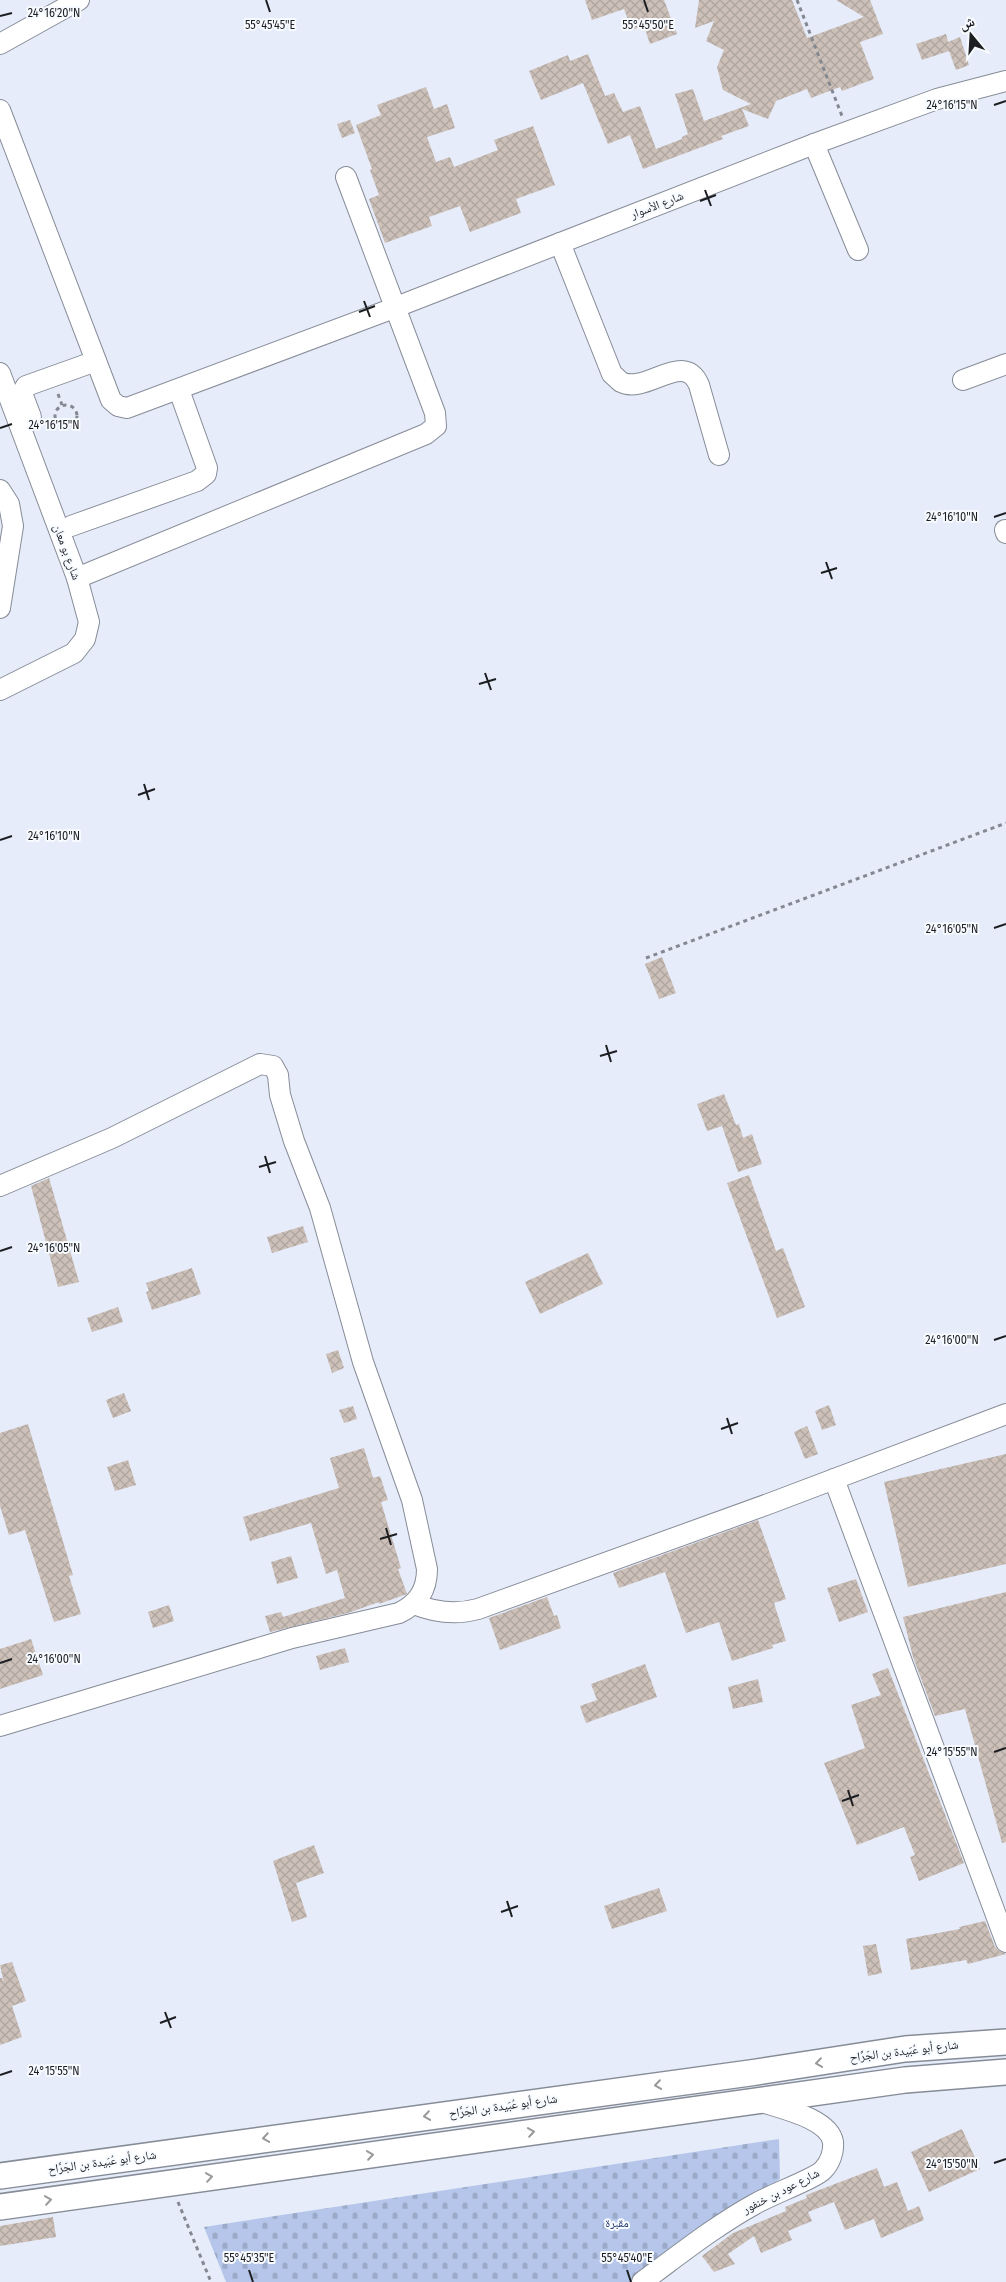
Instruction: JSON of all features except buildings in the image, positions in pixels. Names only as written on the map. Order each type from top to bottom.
[{"type":"main road","name":"شارع أبو عُبَيدة بن الجَرَّاح","points":[[0,2176],[750,2073],[905,2049],[1006,2042]]},
{"type":"main road","points":[[0,2207],[905,2080],[1006,2072]]},
{"type":"street","points":[[0,44],[79,0]]},
{"type":"street","name":"شارع الأسوار","points":[[96,361],[111,400],[118,406],[127,408],[136,406],[848,131],[937,99],[1006,81]]},
{"type":"street","points":[[0,110],[96,361],[26,386],[22,393],[80,550]]},
{"type":"street","points":[[814,144],[858,250]]},
{"type":"street","points":[[77,578],[432,431],[436,426],[435,413],[346,177]]},
{"type":"street","points":[[560,243],[612,374],[620,382],[632,385],[680,370],[689,371],[696,377],[699,385],[719,455]]},
{"type":"street","points":[[963,380],[1006,364]]},
{"type":"street","name":"شارع بو معان","points":[[0,373],[77,578],[89,622],[88,632],[81,646],[65,658],[0,690]]},
{"type":"street","points":[[71,526],[197,481],[206,474],[207,468],[179,390]]},
{"type":"street","points":[[0,490],[9,504],[13,526],[0,608]]},
{"type":"street","points":[[0,1186],[112,1138],[260,1064],[273,1066],[278,1075],[280,1095],[294,1141],[320,1208],[363,1362],[412,1500],[427,1569],[425,1589],[414,1604],[399,1613],[292,1638],[0,1726]]},
{"type":"street","points":[[414,1604],[425,1609],[448,1613],[478,1608],[834,1479],[1006,1414]]},
{"type":"street","points":[[834,1479],[1006,1942]]},
{"type":"street","name":"شارع عود بن خنفور","points":[[642,2282],[732,2218],[780,2191],[822,2172],[831,2158],[833,2142],[827,2131],[818,2122],[757,2101]]},
{"type":"path","points":[[797,0],[848,131]]},
{"type":"path","points":[[62,405],[73,406],[77,411],[75,423],[70,427],[59,425],[55,420],[54,414],[62,405]]},
{"type":"path","points":[[646,958],[1006,823]]},
{"type":"path","points":[[170,2183],[211,2282]]},
{"type":"green space","name":"مقبرة","points":[[779,2139],[780,2179],[637,2282],[226,2282],[204,2227]]}]
